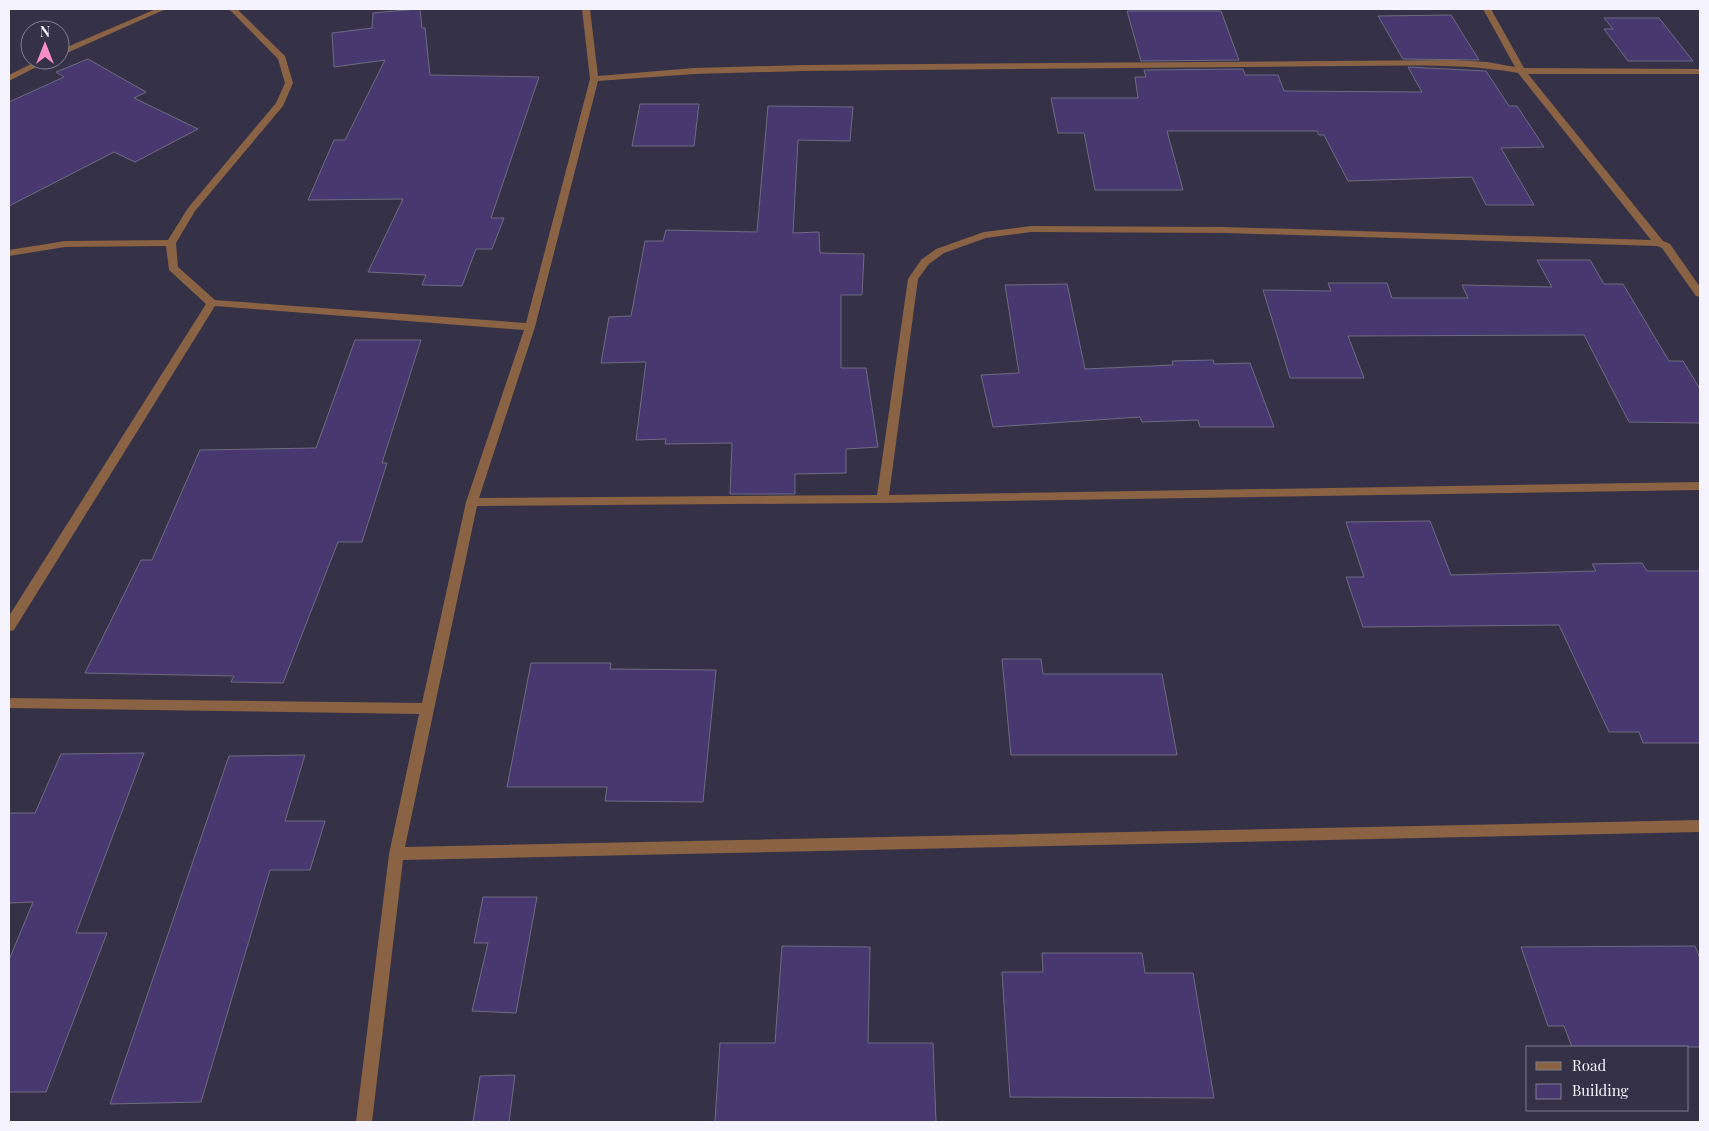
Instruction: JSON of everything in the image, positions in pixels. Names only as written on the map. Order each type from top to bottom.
[{"type":"street","points":[[70,49],[162,9]]},
{"type":"street","points":[[233,9],[282,58],[288,83],[280,104],[191,210],[172,243],[173,268],[212,303],[530,327]]},
{"type":"street","points":[[364,1122],[396,854],[472,502],[530,327],[594,79],[586,9]]},
{"type":"street","points":[[1487,9],[1521,70],[1659,243]]},
{"type":"street","points":[[594,79],[694,71],[823,67],[1453,63],[1521,70],[1700,71]]},
{"type":"street","points":[[9,78],[25,70]]},
{"type":"street","points":[[882,499],[913,279],[925,262],[940,251],[984,235],[1031,229],[1225,230],[1659,243],[1666,246],[1700,294]]},
{"type":"street","points":[[9,254],[65,244],[172,243]]},
{"type":"street","points":[[9,626],[212,303]]},
{"type":"street","points":[[472,502],[882,499],[1700,486]]},
{"type":"street","points":[[9,703],[427,709]]},
{"type":"street","points":[[396,854],[1700,826]]},
{"type":"building","points":[[420,9],[422,28],[425,28],[430,75],[539,77],[491,218],[504,218],[492,249],[476,249],[462,286],[422,285],[426,275],[368,272],[403,199],[308,200],[334,140],[345,140],[385,60],[334,67],[332,33],[372,28],[373,13]]},
{"type":"building","points":[[1127,11],[1221,11],[1239,60],[1141,61]]},
{"type":"building","points":[[1451,15],[1479,60],[1403,59],[1378,16]]},
{"type":"building","points":[[1604,18],[1659,18],[1693,61],[1628,61],[1604,29],[1613,29]]},
{"type":"building","points":[[88,59],[146,92],[134,98],[198,129],[135,162],[114,152],[9,206],[9,102],[64,77],[56,72],[70,70],[70,66]]},
{"type":"building","points":[[1408,67],[1486,71],[1509,106],[1517,106],[1544,147],[1501,148],[1534,205],[1486,205],[1472,177],[1348,181],[1324,135],[1319,135],[1317,131],[1167,131],[1183,190],[1095,190],[1084,133],[1058,133],[1051,98],[1138,98],[1135,77],[1146,77],[1144,70],[1243,69],[1245,75],[1278,75],[1284,91],[1422,92]]},
{"type":"building","points":[[640,104],[699,104],[694,146],[632,146]]},
{"type":"building","points":[[768,106],[853,107],[850,141],[798,140],[793,233],[819,232],[820,253],[864,254],[862,295],[841,295],[841,368],[866,368],[878,447],[846,449],[846,473],[795,474],[795,494],[730,494],[732,443],[665,444],[666,439],[636,440],[646,362],[601,363],[609,317],[631,316],[645,241],[663,241],[666,230],[757,232]]},
{"type":"building","points":[[1537,260],[1590,260],[1604,284],[1623,284],[1669,361],[1683,361],[1700,389],[1700,423],[1629,422],[1584,335],[1348,336],[1364,378],[1290,378],[1263,290],[1331,291],[1328,283],[1387,283],[1392,298],[1468,298],[1462,285],[1552,287]]},
{"type":"building","points":[[1067,284],[1085,369],[1173,365],[1172,361],[1213,360],[1214,364],[1250,363],[1274,427],[1200,427],[1198,420],[1142,422],[1140,417],[993,427],[981,375],[1019,373],[1005,285]]},
{"type":"building","points":[[355,340],[421,340],[382,463],[387,463],[362,542],[338,542],[283,683],[231,682],[234,676],[85,673],[141,560],[152,560],[200,450],[316,448]]},
{"type":"building","points":[[1430,521],[1451,575],[1596,571],[1592,564],[1642,563],[1647,571],[1700,571],[1700,743],[1643,743],[1639,732],[1609,732],[1559,625],[1363,627],[1346,577],[1364,577],[1346,522]]},
{"type":"building","points":[[1002,659],[1041,659],[1043,674],[1162,674],[1177,755],[1011,755]]},
{"type":"building","points":[[531,663],[611,663],[610,669],[716,670],[703,802],[605,801],[607,787],[507,787]]},
{"type":"building","points":[[144,753],[76,933],[107,933],[46,1092],[9,1092],[9,960],[33,902],[9,903],[9,813],[35,813],[61,754]]},
{"type":"building","points":[[305,755],[285,821],[325,821],[310,870],[270,870],[201,1102],[110,1104],[229,756]]},
{"type":"building","points":[[483,897],[537,897],[516,1013],[472,1011],[488,943],[474,943]]},
{"type":"building","points":[[782,946],[870,947],[868,1043],[933,1043],[936,1122],[715,1122],[720,1043],[775,1043]]},
{"type":"building","points":[[1695,946],[1700,958],[1700,1047],[1572,1046],[1564,1026],[1548,1026],[1521,947]]},
{"type":"building","points":[[1042,953],[1142,953],[1145,973],[1193,973],[1214,1098],[1010,1097],[1002,972],[1043,972]]},
{"type":"building","points":[[515,1075],[509,1122],[473,1122],[480,1076]]}]
